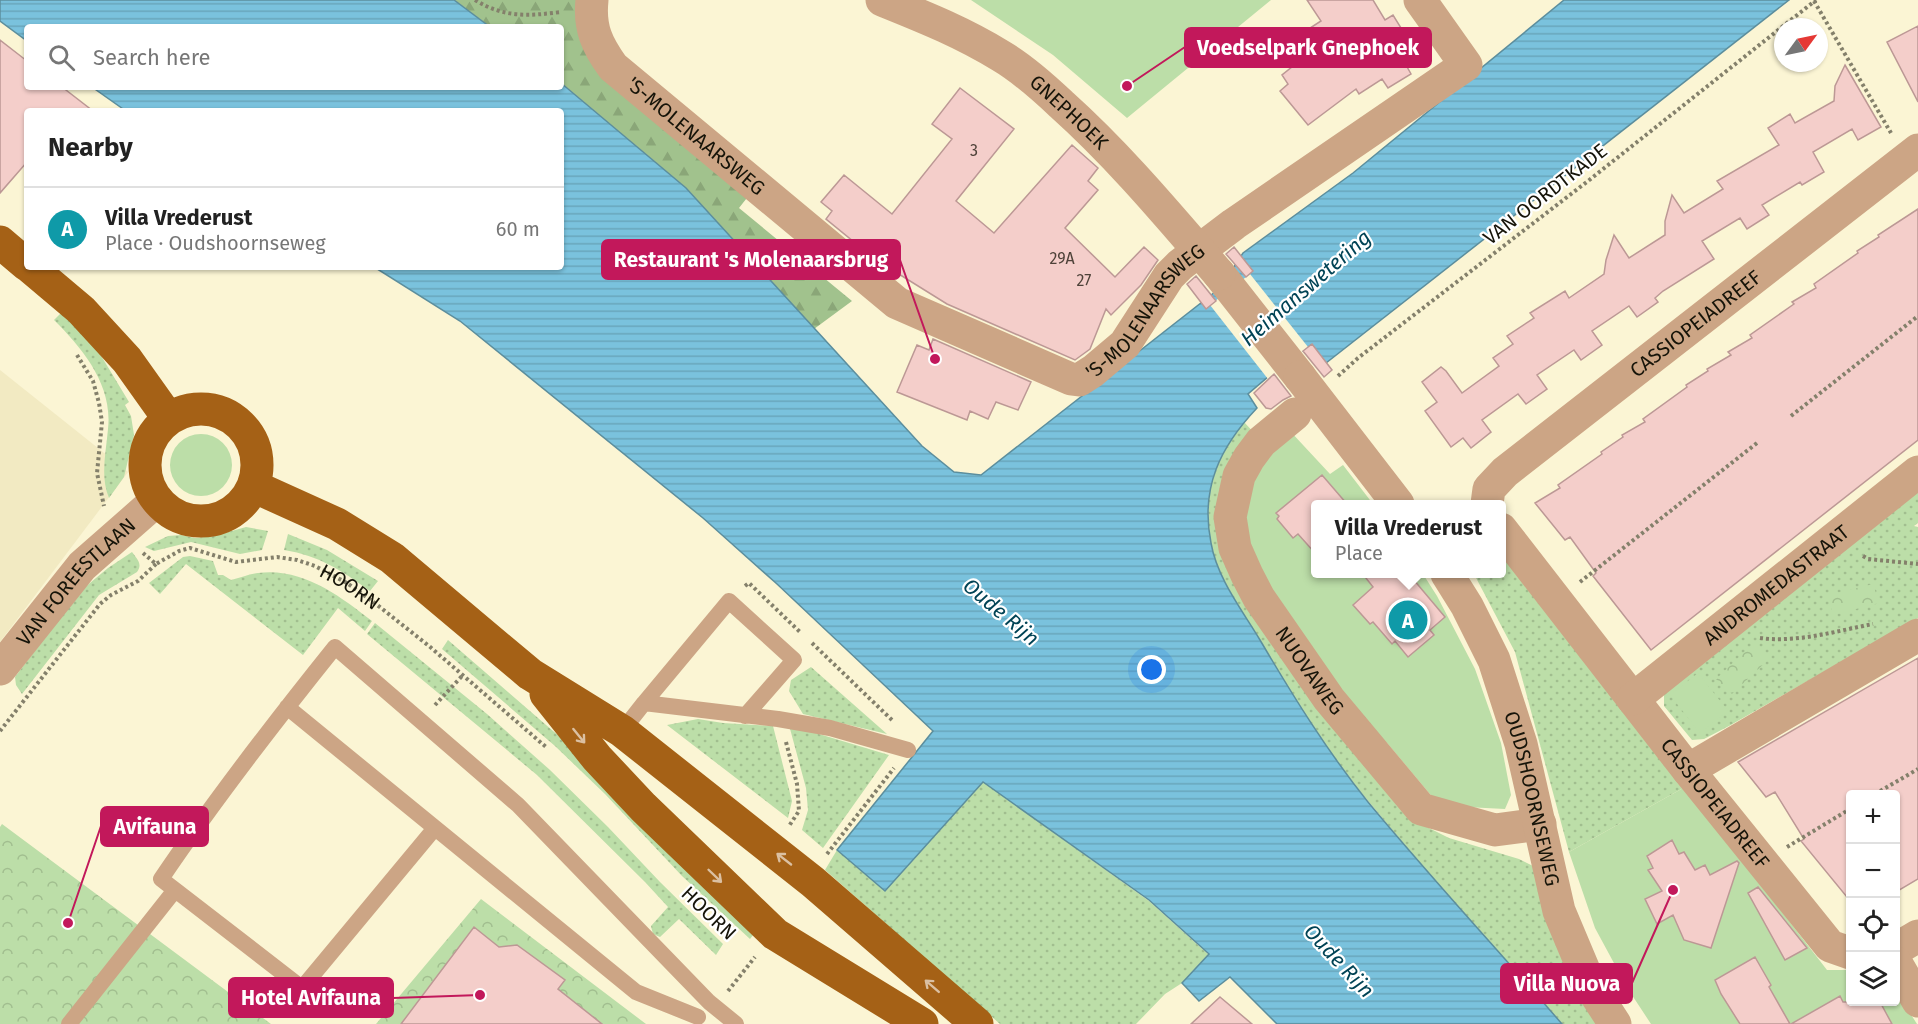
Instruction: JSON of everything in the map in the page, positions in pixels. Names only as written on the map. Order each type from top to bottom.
[{"type":"main road","points":[[0,242],[24,263]]},
{"type":"main road","points":[[33,270],[81,310],[120,352],[169,419]]},
{"type":"main road","points":[[200,409],[211,410],[232,418],[253,443],[257,465],[253,486],[241,506],[231,513],[210,521],[186,520],[165,509],[157,500],[147,480],[146,457],[153,436],[169,419],[178,414],[200,409]]},
{"type":"main road","name":"HOORN","points":[[253,486],[337,524],[392,558],[530,674],[622,731],[813,882],[976,1024]]},
{"type":"main road","name":"HOORN","points":[[530,674],[597,758],[643,807],[775,934],[922,1024]]},
{"type":"street","name":"GNEPHOEK","points":[[882,0],[957,31],[1003,57],[1095,134],[1219,274],[1395,500]]},
{"type":"street","name":"'S-MOLENAARSWEG","points":[[592,4],[592,27],[599,48],[613,67],[897,303],[1071,380],[1079,381],[1125,344],[1169,276],[1180,264],[1234,224],[1466,65],[1420,0]]},
{"type":"street","name":"CASSIOPEIADREEF","points":[[1488,500],[1489,489],[1505,472],[1914,163]]},
{"type":"street","name":"NUOVAWEG","points":[[1295,414],[1261,442],[1249,458],[1239,476],[1230,517],[1235,548],[1259,598],[1329,699],[1420,809],[1495,830],[1540,824]]},
{"type":"street","name":"ANDROMEDASTRAAT","points":[[1633,699],[1918,472]]},
{"type":"street","name":"VAN FOREESTLAAN","points":[[0,669],[82,566],[157,500]]},
{"type":"street","name":"CASSIOPEIADREEF","points":[[1506,535],[1688,770],[1830,946],[1848,952]]},
{"type":"street","name":"OUDSHOORNSEWEG","points":[[1450,578],[1494,660],[1521,744],[1559,911],[1591,987],[1615,1024]]},
{"type":"street","points":[[1688,770],[1918,634]]},
{"type":"street","points":[[1900,947],[1918,936]]},
{"type":"street","points":[[1900,970],[1918,1001]]},
{"type":"lane","points":[[622,731],[729,601],[794,660],[745,716]]},
{"type":"lane","points":[[435,828],[302,988],[161,879],[199,822],[335,648],[518,805],[712,1004],[736,1024]]},
{"type":"lane","points":[[644,703],[778,719],[830,728],[908,750]]},
{"type":"lane","points":[[287,707],[636,992],[695,1021],[712,1004]]},
{"type":"lane","points":[[69,1024],[175,890]]},
{"type":"path","points":[[475,0],[489,9],[513,15],[533,15],[592,4]]},
{"type":"path","points":[[1815,1],[1914,163]]},
{"type":"path","name":"VAN OORDTKADE","points":[[1335,379],[1358,358],[1815,1]]},
{"type":"path","points":[[1791,416],[1918,316]]},
{"type":"path","points":[[72,350],[80,358],[93,381],[99,403],[102,422],[97,473],[105,508],[120,531],[156,564]]},
{"type":"path","points":[[1557,600],[1757,443]]},
{"type":"path","points":[[1834,539],[1868,559],[1918,564]]},
{"type":"path","name":"HOORN","points":[[156,564],[179,551],[190,548],[236,562],[278,557],[315,566],[347,583],[376,604],[555,754]]},
{"type":"path","name":"VAN FOREESTLAAN","points":[[0,731],[100,604],[138,581],[156,564]]},
{"type":"path","points":[[1726,625],[1749,637],[1780,641],[1881,623]]},
{"type":"path","points":[[422,722],[463,675]]},
{"type":"path","points":[[778,719],[797,784],[800,811],[787,829]]},
{"type":"path","points":[[1883,790],[1918,769]]},
{"type":"path","points":[[1762,861],[1846,812]]},
{"type":"path","name":"HOORN","points":[[712,1004],[754,957],[746,950]]},
{"type":"shaded area","points":[[0,370],[128,472],[0,642]]},
{"type":"green space","points":[[454,0],[578,0],[577,23],[750,194],[739,208],[852,301],[814,329],[686,188],[564,86],[564,24],[486,24]]},
{"type":"green space","points":[[971,0],[1271,0],[1127,118],[1053,55]]},
{"type":"green space","points":[[62,312],[97,349],[129,402],[125,405],[131,416],[134,435],[124,477],[109,498],[104,473],[108,429],[106,397],[94,369],[54,320]]},
{"type":"green space","points":[[1244,422],[1256,435],[1311,565],[1311,578],[1317,578],[1421,824],[1449,838],[1519,859],[1537,868],[1602,1024],[1562,1024],[1369,802],[1325,744],[1298,703],[1238,605],[1214,557],[1209,528],[1210,495],[1218,463],[1234,434]]},
{"type":"green space","points":[[1290,431],[1330,474],[1343,465],[1370,500],[1311,500],[1311,578],[1426,578],[1475,669],[1501,743],[1511,795],[1505,809],[1466,807],[1434,799],[1279,614],[1239,517],[1258,457]]},
{"type":"green space","points":[[201,434],[213,436],[223,443],[230,453],[232,465],[230,477],[223,487],[213,494],[201,496],[189,494],[179,487],[172,477],[170,465],[172,453],[179,443],[189,436]]},
{"type":"green space","points":[[1918,485],[1918,523],[1914,526],[1918,527],[1918,618],[1729,726],[1704,739],[1692,740],[1664,706],[1664,692]]},
{"type":"green space","points":[[246,527],[268,531],[262,550],[240,554],[191,542],[154,551],[145,547],[168,536],[181,535],[195,538],[214,536]]},
{"type":"green space","points":[[288,534],[327,550],[378,581],[370,591],[330,565],[309,556],[284,550]]},
{"type":"green space","points":[[132,552],[139,564],[137,572],[99,595],[22,694],[16,685],[15,677],[78,593]]},
{"type":"green space","points":[[1506,555],[1685,787],[1569,852],[1515,652],[1476,578],[1506,578]]},
{"type":"green space","points":[[190,556],[213,561],[218,575],[231,580],[274,572],[305,579],[333,593],[372,621],[365,631],[338,608],[303,655],[186,564],[160,594],[149,583],[183,557]]},
{"type":"green space","points":[[1873,584],[1879,603],[1833,615],[1829,595]]},
{"type":"green space","points":[[375,623],[487,714],[550,770],[723,944],[716,955],[679,919],[660,937],[653,934],[651,926],[668,907],[537,775],[367,634]]},
{"type":"green space","points":[[448,640],[583,757],[757,930],[750,939],[682,876],[605,794],[555,746],[442,649]]},
{"type":"green space","points":[[1755,642],[1770,658],[1732,694],[1716,679]]},
{"type":"green space","points":[[811,667],[887,734],[803,714],[789,691],[791,680]]},
{"type":"green space","points":[[1698,673],[1728,711],[1700,733],[1670,695]]},
{"type":"green space","points":[[698,719],[773,726],[792,801],[788,818],[667,725]]},
{"type":"green space","points":[[789,725],[889,755],[823,848],[802,830],[808,810],[806,788]]},
{"type":"green space","points":[[982,781],[1149,901],[1209,955],[1182,983],[1165,994],[1136,1024],[1000,1024],[825,870],[837,850],[885,891]]},
{"type":"green space","points":[[1685,787],[1827,970],[1846,970],[1846,1006],[1900,1006],[1900,997],[1917,1024],[1651,1024],[1628,989],[1595,928],[1569,852]]},
{"type":"green space","points":[[2,824],[271,1024],[0,1024],[0,827]]},
{"type":"green space","points":[[481,899],[646,1024],[376,1024]]},
{"type":"water","points":[[0,0],[454,0],[486,24],[24,24],[24,39],[0,21]]},
{"type":"water","points":[[1564,0],[1789,0],[1326,363],[1311,345],[1283,364],[1248,394],[1257,408],[1223,453],[1211,486],[1208,523],[1214,556],[1219,569],[1231,593],[1298,702],[1338,763],[1368,802],[1562,1024],[1277,1024],[1230,977],[1199,1001],[1182,983],[1209,954],[1149,900],[983,782],[885,891],[837,850],[933,731],[777,584],[703,518],[460,321],[379,270],[564,270],[564,108],[122,108],[96,90],[564,90],[564,86],[686,188],[922,446],[954,472],[981,475],[1220,288],[1243,253],[1353,173]]},
{"type":"pier","points":[[1250,274],[1308,347],[1268,379],[1210,305]]},
{"type":"building","points":[[1307,0],[1373,0],[1385,20],[1393,15],[1419,57],[1406,65],[1411,74],[1388,88],[1382,79],[1359,94],[1356,89],[1308,125],[1280,91],[1288,84],[1282,75],[1318,46],[1307,30],[1321,21]]},
{"type":"building","points":[[1918,26],[1918,102],[1887,42]]},
{"type":"building","points":[[0,40],[24,59],[24,90],[66,90],[89,108],[24,108],[24,165],[0,193]]},
{"type":"building","points":[[1845,65],[1881,127],[1858,140],[1852,129],[1813,152],[1824,172],[1802,185],[1800,182],[1762,205],[1769,215],[1747,229],[1740,218],[1702,241],[1714,259],[1663,291],[1655,298],[1658,302],[1637,317],[1629,306],[1592,331],[1602,345],[1581,360],[1574,350],[1537,375],[1547,389],[1526,404],[1518,394],[1482,420],[1491,432],[1471,448],[1463,438],[1451,447],[1425,411],[1437,402],[1422,382],[1441,367],[1462,393],[1499,366],[1493,358],[1513,344],[1507,336],[1534,318],[1530,313],[1565,291],[1569,298],[1604,274],[1614,235],[1629,258],[1665,235],[1665,221],[1672,195],[1684,213],[1723,189],[1717,181],[1779,145],[1768,128],[1790,114],[1795,123],[1834,101],[1835,86]]},
{"type":"building","points":[[960,88],[1014,129],[956,201],[994,233],[1072,145],[1098,168],[1088,181],[1098,190],[1065,228],[1115,277],[1144,247],[1158,260],[1141,285],[1111,315],[1106,309],[1090,349],[1075,360],[947,304],[894,271],[892,273],[826,219],[832,211],[821,202],[844,175],[892,214],[952,139],[932,124]]},
{"type":"building","points":[[1918,209],[1918,440],[1651,650],[1593,576],[1596,573],[1570,537],[1565,540],[1535,503],[1560,488],[1558,485],[1602,454],[1601,452],[1623,437],[1622,435],[1645,422],[1643,419],[1687,387],[1686,385],[1708,371],[1707,369],[1731,355],[1728,352],[1752,338],[1750,335],[1794,304],[1792,302],[1816,288],[1814,284],[1879,237],[1878,235]]},
{"type":"building","points":[[1234,247],[1253,271],[1246,277],[1226,254]]},
{"type":"building","points":[[1196,276],[1216,301],[1206,309],[1187,284]]},
{"type":"building","points":[[933,339],[1031,382],[1018,410],[996,402],[988,419],[970,411],[967,420],[897,392],[917,345],[929,350]]},
{"type":"building","points":[[1312,344],[1332,370],[1324,377],[1303,351]]},
{"type":"building","points":[[1274,374],[1291,396],[1271,409],[1266,408],[1254,393]]},
{"type":"building","points":[[1322,475],[1344,500],[1311,500],[1311,549],[1298,534],[1293,538],[1277,519],[1279,516],[1276,513]]},
{"type":"building","points":[[1366,578],[1412,578],[1445,617],[1430,630],[1434,635],[1408,657],[1395,641],[1392,644],[1373,622],[1370,624],[1353,605],[1373,587]]},
{"type":"building","points":[[1918,658],[1918,879],[1900,890],[1900,790],[1846,790],[1846,896],[1801,841],[1804,839],[1775,792],[1766,797],[1738,762]]},
{"type":"building","points":[[1672,840],[1679,854],[1684,852],[1695,870],[1705,865],[1710,875],[1737,861],[1739,863],[1711,948],[1684,940],[1673,915],[1657,924],[1645,899],[1662,891],[1648,870],[1653,868],[1647,856]]},
{"type":"building","points":[[1758,887],[1807,948],[1785,960],[1748,893]]},
{"type":"building","points":[[474,927],[499,947],[517,945],[565,980],[558,989],[602,1024],[401,1024]]},
{"type":"building","points":[[1755,957],[1790,1024],[1740,1024],[1721,994],[1715,980]]},
{"type":"building","points":[[1840,996],[1843,1002],[1846,1002],[1846,1006],[1882,1006],[1892,1024],[1791,1024]]},
{"type":"building","points":[[1220,997],[1252,1024],[1191,1024]]},
{"type":"place","name":"Voedselpark Gnephoek","points":[[1127,86]]},
{"type":"place","name":"Restaurant 's Molenaarsbrug","points":[[935,359]]},
{"type":"place","name":"Villa Vrederust","points":[[1408,620]]},
{"type":"place","name":"Villa Nuova","points":[[1673,890]]},
{"type":"place","name":"Avifauna","points":[[68,923]]},
{"type":"place","name":"Hotel Avifauna","points":[[480,995]]},
{"type":"water label","name":"Heimanswetering","points":[[1306,288]]},
{"type":"water label","name":"Oude Rijn","points":[[1001,612]]},
{"type":"water label","name":"Oude Rijn","points":[[1339,961]]}]
